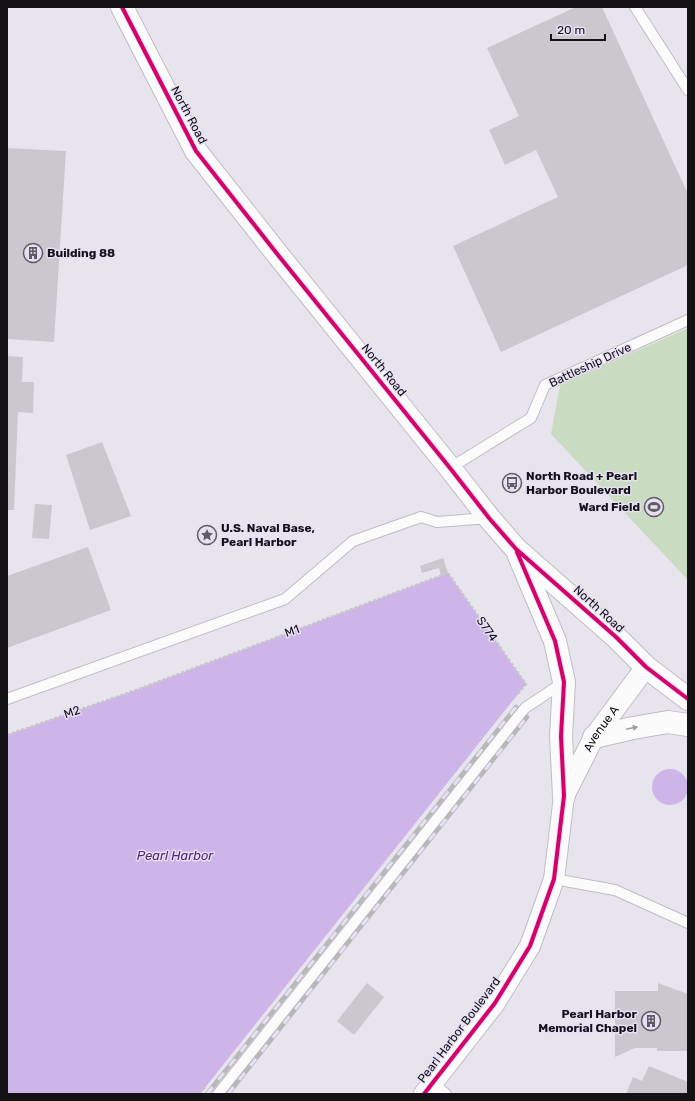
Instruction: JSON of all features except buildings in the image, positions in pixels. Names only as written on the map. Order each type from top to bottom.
[{"type":"street","name":"North Road","points":[[122,7],[196,151],[489,518],[516,549],[616,637],[646,667],[688,699]]},
{"type":"street","points":[[516,549],[555,641],[564,682],[561,736],[564,796]]},
{"type":"street","name":"Avenue A","points":[[564,796],[594,737],[646,667]]},
{"type":"street","points":[[594,737],[668,722],[688,725]]},
{"type":"street","name":"Pearl Harbor Boulevard","points":[[434,1090],[495,1003],[530,946],[554,879],[564,796]]},
{"type":"lane","points":[[635,7],[688,90]]},
{"type":"lane","name":"Battleship Drive","points":[[450,468],[531,418],[545,386],[688,320]]},
{"type":"lane","points":[[7,699],[285,599],[354,541],[421,517],[437,522],[489,518]]},
{"type":"lane","points":[[218,1094],[525,708],[564,682]]},
{"type":"lane","points":[[554,879],[615,890],[688,923]]},
{"type":"path","points":[[200,1094],[204,1088]]},
{"type":"green space","name":"Ward Field","points":[[688,328],[688,580],[551,434],[560,385]]},
{"type":"water","name":"Pearl Harbor","points":[[448,573],[526,684],[200,1094],[7,1094],[7,735],[136,690]]},
{"type":"water","points":[[670,769],[680,772],[685,777],[688,787],[685,797],[680,802],[670,805],[660,802],[655,797],[652,787],[655,777],[660,772]]},
{"type":"railway","points":[[207,1094],[516,707]]},
{"type":"railway","points":[[228,1094],[527,717]]},
{"type":"cycle path","points":[[122,7],[196,151],[489,518],[516,549],[616,637],[646,667],[688,699]]},
{"type":"cycle path","points":[[424,1094],[495,1003],[530,946],[554,879],[564,796],[561,736],[564,682],[555,641],[517,552]]},
{"type":"place","name":"Building 88","points":[[33,253]]},
{"type":"place","name":"North Road + Pearl Harbor Boulevard","points":[[512,483]]},
{"type":"place","name":"Ward Field","points":[[654,507]]},
{"type":"place","name":"U.S. Naval Base, Pearl Harbor","points":[[207,535]]},
{"type":"place","name":"Pearl Harbor Memorial Chapel","points":[[651,1021]]}]
